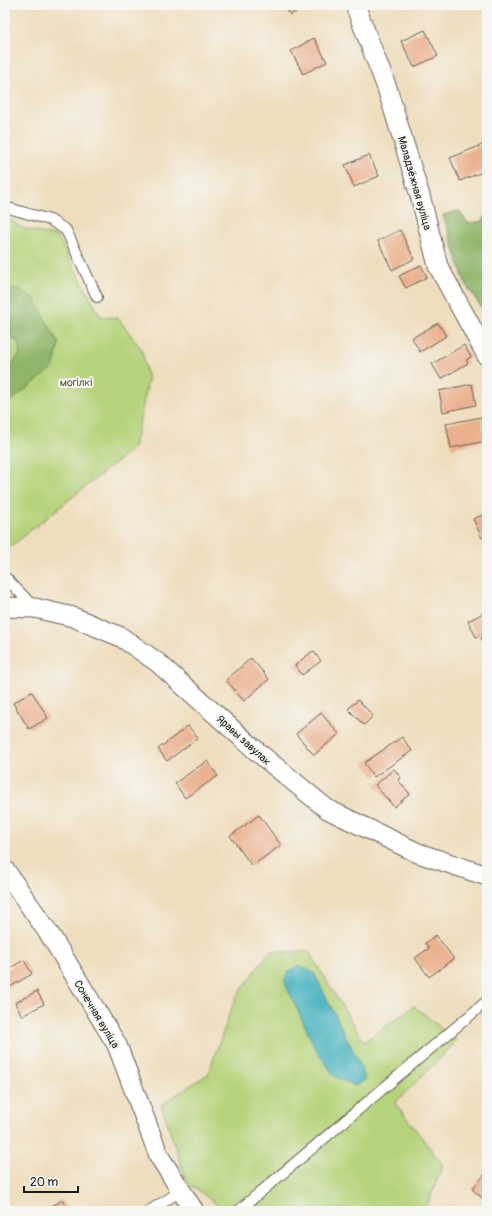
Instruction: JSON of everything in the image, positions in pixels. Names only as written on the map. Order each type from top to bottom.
[{"type":"street","name":"Маладзёжная вуліца","points":[[355,5],[387,88],[438,266],[487,356]]},
{"type":"street","name":"Яравы завулак","points":[[5,607],[35,608],[72,617],[121,637],[157,662],[260,754],[327,810],[418,853],[487,876]]},
{"type":"street","name":"Сонечная вуліца","points":[[5,870],[52,938],[117,1045],[159,1156],[194,1211]]},
{"type":"lane","points":[[5,207],[50,220],[66,230],[97,297]]},
{"type":"lane","points":[[5,577],[35,608]]},
{"type":"lane","points":[[238,1211],[487,1001]]},
{"type":"lane","points":[[149,1211],[181,1191]]},
{"type":"green space","points":[[459,211],[468,223],[483,221],[487,212],[487,316],[465,283],[443,215]]},
{"type":"green space","name":"могілкі","points":[[5,217],[22,228],[58,237],[100,316],[118,318],[142,350],[148,381],[134,448],[5,551]]},
{"type":"green space","points":[[19,289],[34,298],[59,344],[53,368],[12,400],[5,395],[5,373],[20,354],[18,340],[5,341],[5,290]]},
{"type":"green space","points":[[270,951],[309,952],[364,1042],[414,1006],[457,1041],[395,1103],[443,1165],[425,1211],[232,1211],[219,1206],[187,1182],[161,1105],[208,1074],[235,999]]},
{"type":"water","points":[[299,965],[314,973],[360,1064],[365,1079],[355,1086],[334,1076],[316,1050],[284,981],[288,972]]},
{"type":"building","points":[[285,5],[309,5],[290,15]]},
{"type":"building","points":[[425,30],[438,56],[414,67],[401,41]]},
{"type":"building","points":[[314,38],[327,62],[303,74],[291,51]]},
{"type":"building","points":[[487,143],[487,170],[460,181],[450,158]]},
{"type":"building","points":[[369,155],[379,176],[354,187],[345,165]]},
{"type":"building","points":[[400,230],[414,259],[392,270],[378,241]]},
{"type":"building","points":[[421,265],[427,277],[406,288],[399,276]]},
{"type":"building","points":[[438,323],[446,336],[420,352],[412,338]]},
{"type":"building","points":[[464,345],[471,357],[466,360],[468,363],[441,379],[432,364]]},
{"type":"building","points":[[472,384],[476,405],[443,412],[439,391]]},
{"type":"building","points":[[481,417],[486,441],[451,448],[446,424]]},
{"type":"building","points":[[487,513],[487,536],[482,538],[473,519]]},
{"type":"building","points":[[487,611],[487,631],[476,637],[468,621]]},
{"type":"building","points":[[487,635],[487,649],[481,638]]},
{"type":"building","points":[[313,651],[321,661],[302,675],[295,665]]},
{"type":"building","points":[[251,658],[269,679],[244,701],[226,680]]},
{"type":"building","points":[[32,692],[48,718],[29,729],[13,703]]},
{"type":"building","points":[[358,700],[373,716],[364,725],[348,709]]},
{"type":"building","points":[[321,713],[339,734],[314,755],[296,734]]},
{"type":"building","points":[[188,726],[198,738],[167,761],[158,749]]},
{"type":"building","points":[[402,737],[412,751],[374,777],[364,763]]},
{"type":"building","points":[[207,761],[218,776],[185,798],[175,783]]},
{"type":"building","points":[[394,769],[401,778],[398,780],[410,794],[394,807],[375,785]]},
{"type":"building","points":[[259,815],[281,845],[252,866],[230,836]]},
{"type":"building","points":[[436,935],[454,959],[429,977],[415,958],[429,948],[425,943]]},
{"type":"building","points":[[24,960],[32,974],[8,988],[5,983],[5,971]]},
{"type":"building","points":[[37,991],[44,1004],[22,1016],[15,1003]]},
{"type":"building","points":[[487,1172],[487,1202],[472,1189]]},
{"type":"building","points":[[62,1200],[69,1211],[45,1211]]}]
